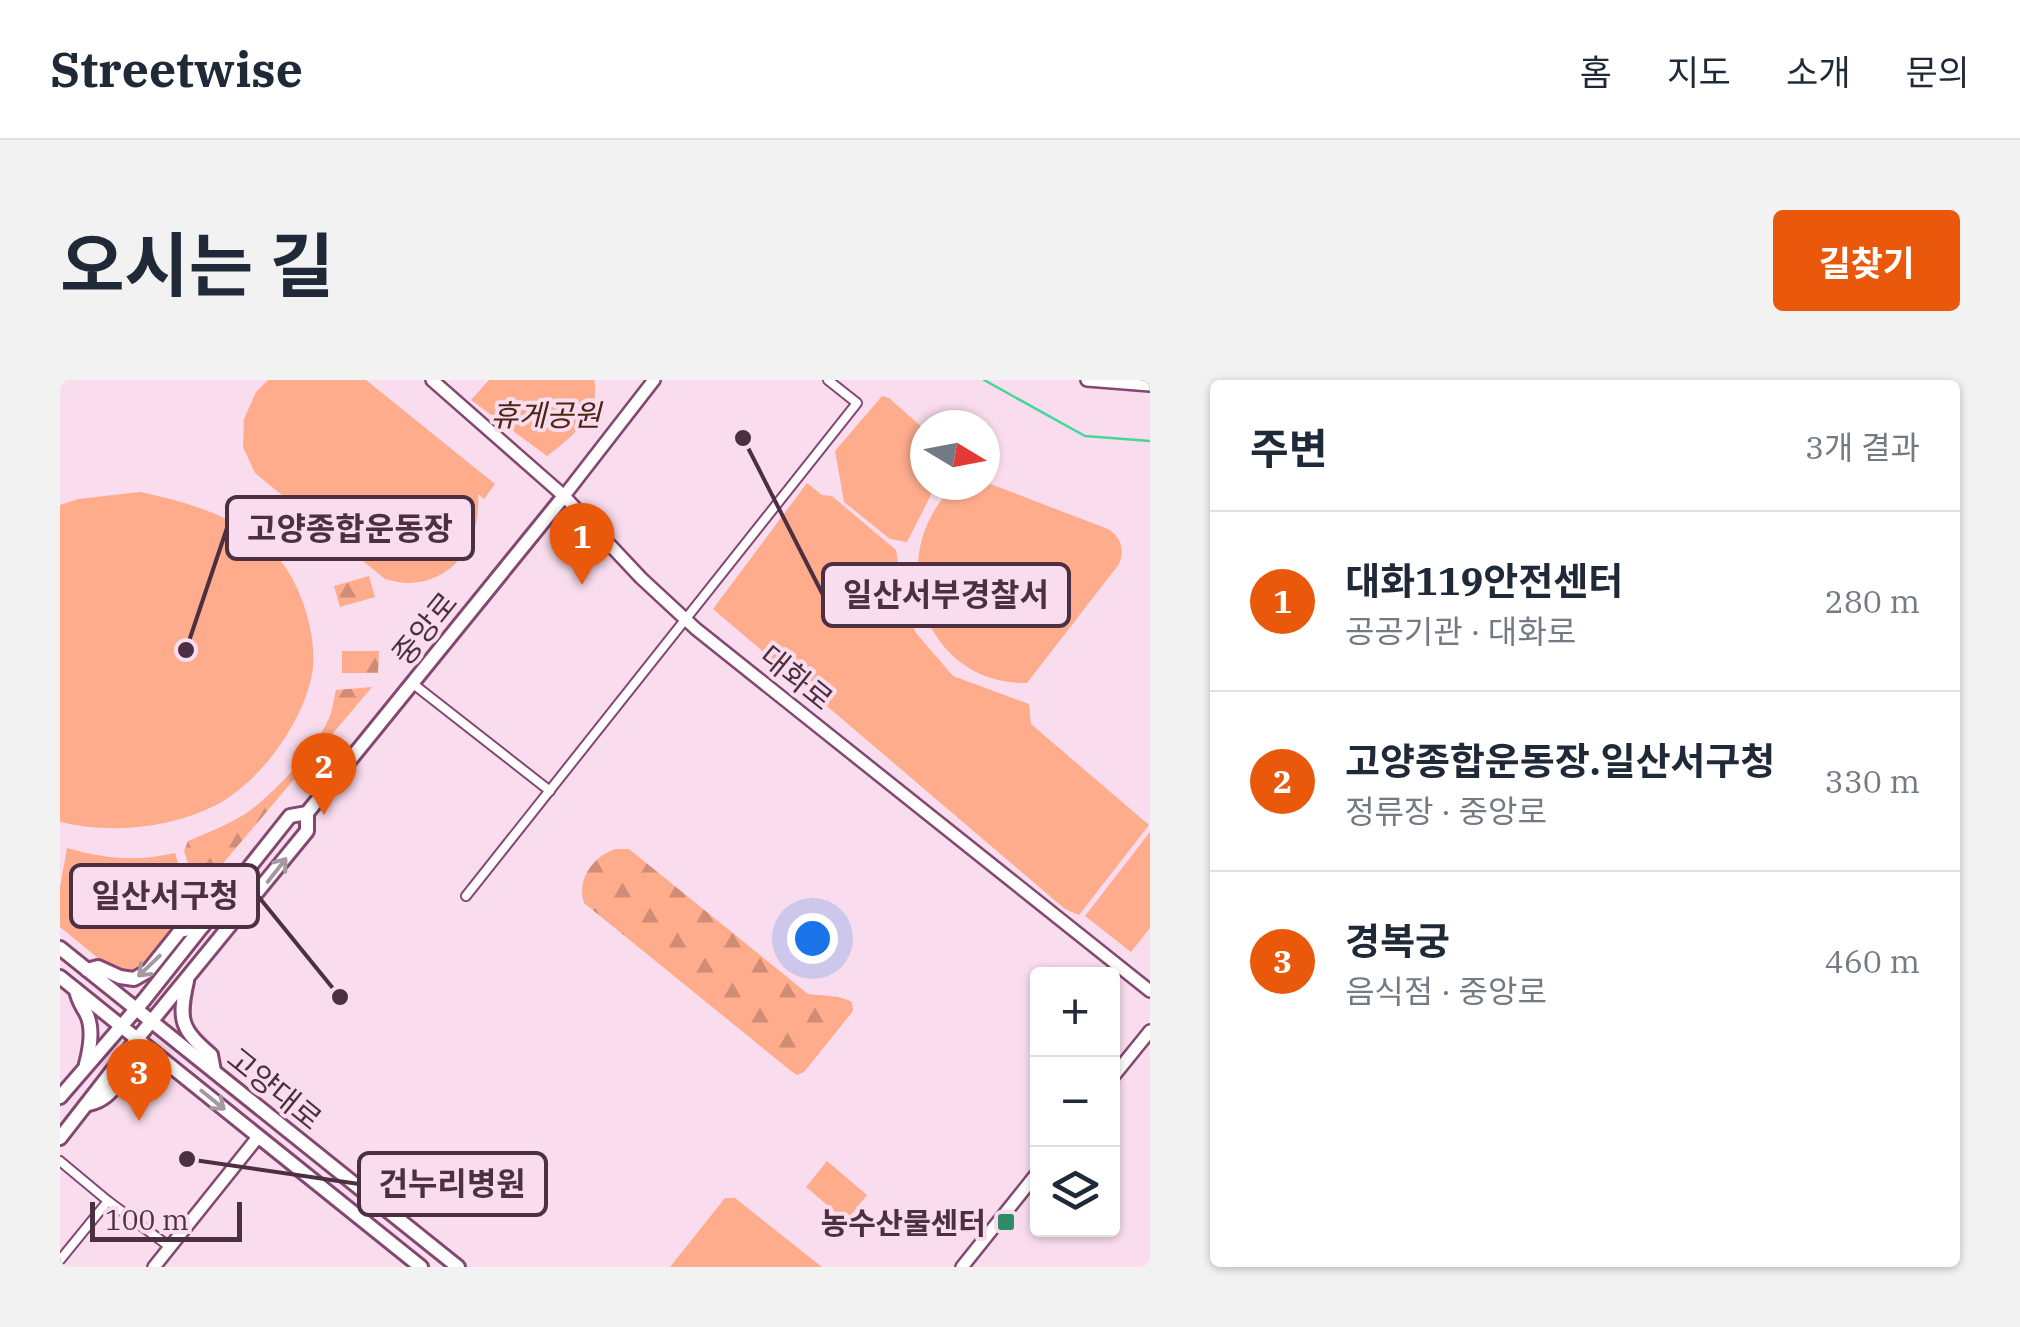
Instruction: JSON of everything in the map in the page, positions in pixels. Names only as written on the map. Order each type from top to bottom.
[{"type":"main road","name":"중앙로","points":[[60,1097],[136,1009],[290,816],[307,813],[564,496]]},
{"type":"main road","name":"중앙로","points":[[60,1138],[136,1039],[308,831],[307,813]]},
{"type":"main road","points":[[88,970],[98,967],[134,979],[148,971],[180,931],[203,926]]},
{"type":"main road","name":"고양대로","points":[[60,948],[458,1267]]},
{"type":"main road","points":[[188,976],[182,1013],[184,1026],[212,1055],[214,1071]]},
{"type":"main road","name":"고양대로","points":[[60,977],[421,1267]]},
{"type":"main road","points":[[76,990],[89,1021],[85,1068]]},
{"type":"main road","points":[[86,1104],[99,1102],[136,1067],[151,1064],[175,1070]]},
{"type":"street","name":"대화로","points":[[432,380],[564,496],[641,578],[686,619],[1150,991]]},
{"type":"street","name":"중앙로","points":[[564,496],[654,380]]},
{"type":"street","points":[[466,896],[857,403],[828,380]]},
{"type":"street","points":[[1086,380],[1150,386]]},
{"type":"street","points":[[412,683],[550,792]]},
{"type":"street","points":[[1120,1068],[1150,1032]]},
{"type":"street","points":[[154,1267],[258,1136]]},
{"type":"street","points":[[60,1160],[170,1247]]},
{"type":"street","points":[[962,1267],[1030,1182]]},
{"type":"street","points":[[60,1260],[108,1201]]},
{"type":"green space","points":[[268,380],[366,380],[495,484],[484,499],[478,494],[475,527],[463,555],[453,566],[426,580],[406,583],[385,579],[255,473],[243,447],[244,419],[256,392]]},
{"type":"green space","name":"휴게공원","points":[[489,380],[594,380],[595,392],[583,424],[547,456],[471,400]]},
{"type":"green space","points":[[882,396],[910,417],[910,500],[928,500],[907,542],[890,539],[844,502],[835,451]]},
{"type":"green space","points":[[807,483],[822,495],[832,496],[896,550],[903,596],[916,633],[953,676],[1029,704],[1031,724],[1149,825],[1079,915],[1065,909],[713,609]]},
{"type":"green space","points":[[1000,488],[1108,529],[1119,540],[1119,564],[1027,683],[990,678],[961,662],[938,639],[924,610],[918,578],[921,545],[933,513],[943,500],[1000,500]]},
{"type":"green space","points":[[140,492],[209,512],[241,527],[270,549],[290,574],[304,607],[312,642],[312,674],[299,712],[277,749],[248,782],[216,805],[179,819],[139,827],[99,828],[60,822],[60,505],[78,499]]},
{"type":"green space","points":[[369,576],[375,597],[340,607],[334,586]]},
{"type":"green space","points":[[342,651],[379,651],[378,673],[342,673]]},
{"type":"green space","points":[[372,687],[198,893],[184,851],[188,841],[245,814],[281,782],[326,726],[336,690]]},
{"type":"green space","points":[[1150,832],[1150,928],[1131,952],[1085,916]]},
{"type":"green space","points":[[67,848],[121,858],[175,853],[191,906],[143,971],[115,972],[60,927],[60,887]]},
{"type":"green space","points":[[616,849],[629,849],[808,994],[852,1002],[853,1011],[804,1072],[797,1075],[791,1071],[584,903],[583,886],[589,870]]},
{"type":"green space","points":[[827,1161],[867,1195],[846,1221],[806,1187]]},
{"type":"green space","points":[[725,1198],[735,1198],[822,1267],[670,1267]]},
{"type":"waterway","points":[[984,380],[1085,436],[1150,441]]},
{"type":"place","name":"일산서부경찰서","points":[[743,438]]},
{"type":"place","name":"대화119안전센터","points":[[582,585]]},
{"type":"place","name":"고양종합운동장","points":[[186,650]]},
{"type":"place","name":"고양종합운동장.일산서구청","points":[[324,815]]},
{"type":"place","name":"일산서구청","points":[[340,997]]},
{"type":"place","name":"경복궁","points":[[139,1121]]},
{"type":"place","name":"건누리병원","points":[[187,1159]]},
{"type":"place","name":"농수산물센터","points":[[1006,1222]]}]
